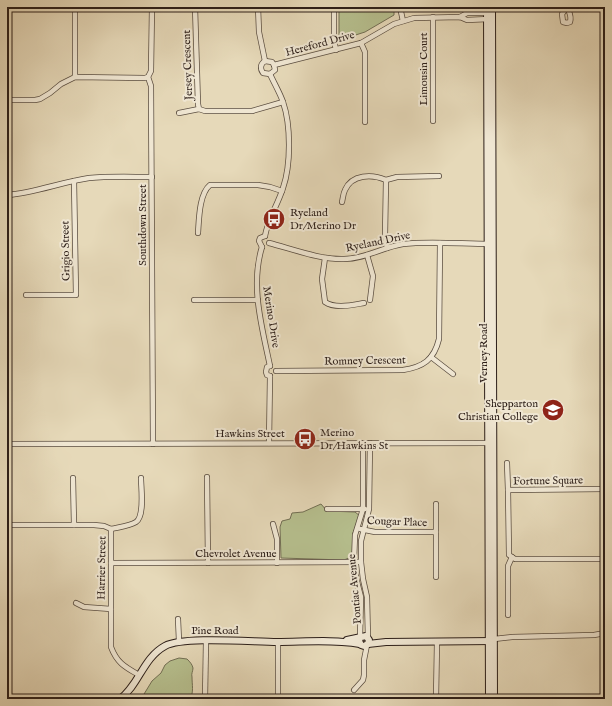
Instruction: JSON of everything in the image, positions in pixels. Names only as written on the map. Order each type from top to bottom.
[{"type":"street","points":[[75,7],[75,77]]},
{"type":"street","name":"Southdown Street","points":[[152,7],[151,71],[148,77],[151,86],[153,444]]},
{"type":"street","name":"Jersey Crescent","points":[[195,7],[199,109],[204,111],[252,111],[283,102]]},
{"type":"street","points":[[258,7],[259,32],[265,61],[262,64],[261,69],[263,73],[270,74],[274,72],[274,65],[272,62],[265,61]]},
{"type":"street","points":[[334,7],[334,40],[336,50]]},
{"type":"street","points":[[400,7],[402,21]]},
{"type":"street","name":"Hereford Drive","points":[[274,65],[361,43],[394,24],[414,18],[460,17],[467,20],[490,13]]},
{"type":"street","name":"Verney Road","points":[[490,13],[490,443],[494,699]]},
{"type":"street","name":"Limousin Court","points":[[433,17],[433,122]]},
{"type":"street","points":[[361,43],[365,52],[365,122]]},
{"type":"street","points":[[264,236],[269,239],[269,243],[266,246],[262,246],[259,244],[260,238],[264,236],[282,191],[286,174],[288,152],[287,122],[283,102],[270,74]]},
{"type":"street","points":[[7,100],[40,99],[60,84],[75,77],[148,77]]},
{"type":"street","points":[[179,113],[199,109]]},
{"type":"street","points":[[342,202],[348,185],[356,178],[379,177],[386,180],[397,177],[440,176]]},
{"type":"street","points":[[7,195],[25,194],[55,184],[90,178],[152,177]]},
{"type":"street","points":[[386,180],[385,236],[387,248]]},
{"type":"street","name":"Grigio Street","points":[[26,295],[76,295],[74,181]]},
{"type":"street","points":[[198,233],[199,213],[205,190],[210,185],[258,185],[282,191]]},
{"type":"street","name":"Ryeland Drive","points":[[269,243],[325,258],[344,259],[355,258],[387,248],[412,243],[490,244]]},
{"type":"street","points":[[440,243],[440,336],[438,346],[432,357],[453,374]]},
{"type":"street","name":"Merino Drive","points":[[262,246],[257,270],[258,300],[270,366]]},
{"type":"street","points":[[367,255],[373,276],[370,300]]},
{"type":"street","points":[[325,258],[322,279],[325,302],[336,306],[364,304]]},
{"type":"street","points":[[194,300],[258,300]]},
{"type":"street","name":"Romney Crescent","points":[[276,371],[402,370],[414,368],[432,357]]},
{"type":"street","points":[[269,443],[270,376],[267,375],[266,372],[267,367],[270,366],[275,368],[276,371],[274,375],[270,376]]},
{"type":"street","name":"Pontiac Avenue","points":[[363,443],[363,509],[355,539],[354,562],[361,597],[364,641]]},
{"type":"street","name":"Pontiac Avenue","points":[[364,641],[367,597],[361,562],[361,541],[369,509],[370,443]]},
{"type":"street","name":"Hawkins Street","points":[[7,444],[490,443]]},
{"type":"street","points":[[507,463],[508,490]]},
{"type":"street","points":[[207,477],[208,563]]},
{"type":"street","points":[[74,478],[74,525]]},
{"type":"street","points":[[111,529],[134,523],[138,520],[141,514],[140,478]]},
{"type":"street","name":"Fortune Square","points":[[512,556],[509,555],[508,490],[605,489]]},
{"type":"street","name":"Cougar Place","points":[[436,504],[436,577]]},
{"type":"street","points":[[327,509],[369,509]]},
{"type":"street","name":"Harrier Street","points":[[7,525],[94,524],[111,529],[111,647],[114,656],[120,664],[139,675]]},
{"type":"street","points":[[273,524],[277,539],[277,563]]},
{"type":"street","name":"Cougar Place","points":[[357,528],[375,532],[436,532]]},
{"type":"street","points":[[508,615],[508,566],[512,556],[515,559],[605,559]]},
{"type":"street","name":"Chevrolet Avenue","points":[[111,563],[361,562]]},
{"type":"street","points":[[76,603],[84,607],[110,609]]},
{"type":"street","points":[[178,619],[179,642]]},
{"type":"street","points":[[492,640],[512,637],[594,635],[605,633]]},
{"type":"street","name":"Verney Road","points":[[489,699],[492,640]]},
{"type":"street","name":"Pine Road","points":[[120,699],[132,688],[146,662],[166,645],[179,642],[437,642],[492,640]]},
{"type":"street","points":[[205,699],[206,641]]},
{"type":"street","points":[[354,690],[364,675],[364,641]]},
{"type":"street","points":[[278,642],[278,699]]},
{"type":"street","points":[[436,699],[437,642]]},
{"type":"green space","points":[[339,7],[394,7],[394,15],[365,32],[340,40]]},
{"type":"green space","points":[[321,504],[327,511],[355,512],[360,516],[353,533],[353,549],[351,557],[344,560],[281,558],[280,527],[282,521],[290,519],[292,513],[303,512]]},
{"type":"green space","points":[[179,658],[187,659],[193,668],[192,691],[190,699],[141,699],[152,681],[161,673],[165,665],[170,661]]},
{"type":"place","name":"Ryeland Dr/Merino Dr","points":[[274,219]]},
{"type":"place","name":"Shepparton Christian College","points":[[553,410]]},
{"type":"place","name":"Merino Dr/Hawkins St","points":[[305,439]]}]
